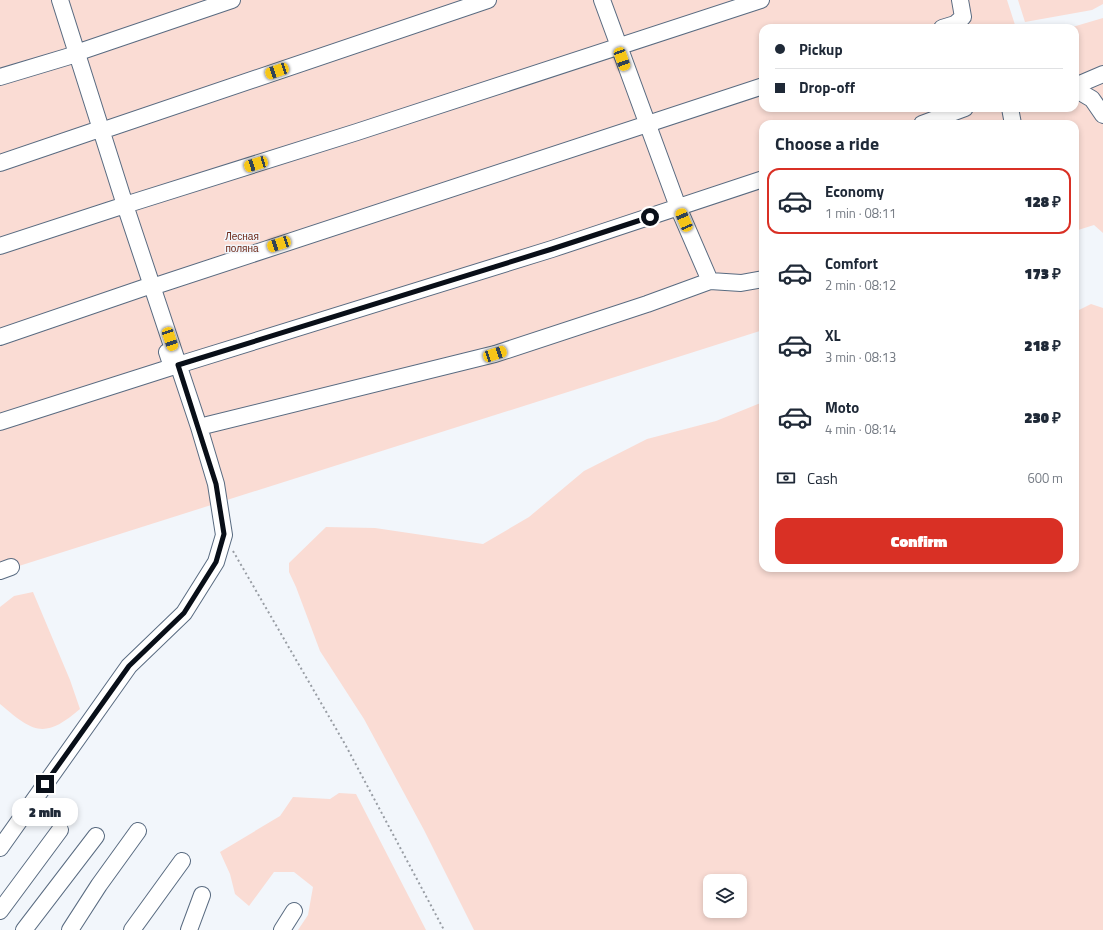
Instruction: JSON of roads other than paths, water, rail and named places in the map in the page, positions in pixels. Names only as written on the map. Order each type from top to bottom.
[{"type":"street","points":[[52,0],[73,54]]},
{"type":"street","points":[[0,848],[129,666],[184,613],[216,562],[224,534],[216,484],[199,427],[149,287],[97,131],[73,54],[60,0]]},
{"type":"street","points":[[0,77],[232,0]]},
{"type":"street","points":[[0,163],[488,0]]},
{"type":"street","points":[[602,0],[678,208],[710,281]]},
{"type":"street","points":[[0,246],[357,132],[761,0]]},
{"type":"street","points":[[955,24],[963,17],[960,0]]},
{"type":"street","points":[[1079,86],[1103,74]]},
{"type":"street","points":[[0,337],[759,87]]},
{"type":"street","points":[[1079,91],[1092,99],[1103,115]]},
{"type":"street","points":[[933,120],[954,112]]},
{"type":"street","points":[[178,365],[552,249],[759,180]]},
{"type":"street","points":[[199,427],[495,354],[647,304],[710,281],[741,283],[759,280]]},
{"type":"street","points":[[0,422],[172,367],[149,287]]},
{"type":"street","points":[[0,911],[60,830]]},
{"type":"street","points":[[70,930],[99,885],[138,831]]},
{"type":"street","points":[[24,930],[96,836]]},
{"type":"street","points":[[132,930],[182,861]]},
{"type":"street","points":[[189,930],[202,895]]},
{"type":"street","points":[[282,930],[294,911]]},
{"type":"park label","name":"Лесная поляна","points":[[242,242]]}]
